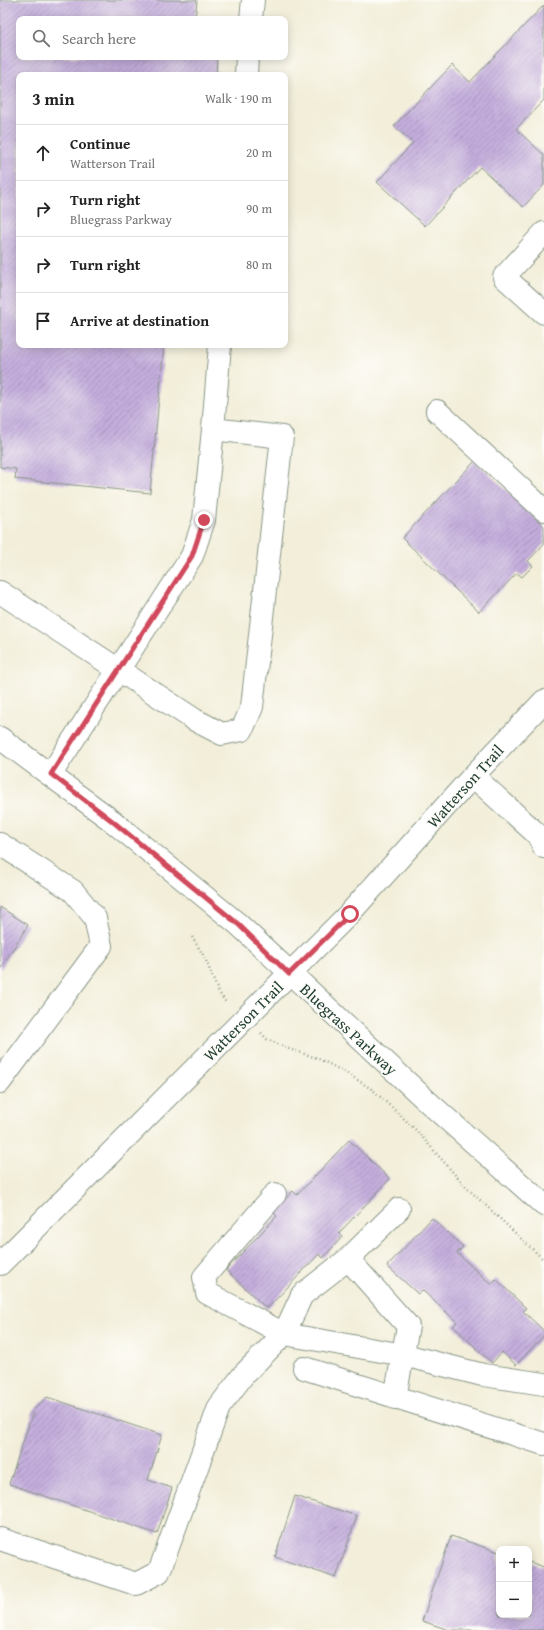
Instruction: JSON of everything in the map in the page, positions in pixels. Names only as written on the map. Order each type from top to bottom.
[{"type":"main road","points":[[251,16],[253,0]]},
{"type":"main road","points":[[246,72],[247,60]]},
{"type":"main road","points":[[544,233],[504,277],[544,313]]},
{"type":"main road","points":[[51,774],[192,556],[204,520],[220,348]]},
{"type":"main road","points":[[437,412],[544,510]]},
{"type":"main road","points":[[0,592],[195,720],[222,734],[242,730],[252,707],[282,437],[213,429]]},
{"type":"main road","name":"Watterson Trail","points":[[0,1264],[350,914],[473,776],[544,701]]},
{"type":"main road","name":"Bluegrass Parkway","points":[[0,738],[51,774],[111,820],[238,924],[289,974],[428,1102],[544,1205]]},
{"type":"main road","points":[[473,776],[538,835],[544,847]]},
{"type":"main road","points":[[0,844],[73,891],[95,918],[101,946],[0,1082]]},
{"type":"main road","points":[[275,1194],[204,1277],[206,1293],[284,1334],[404,1355],[483,1375],[544,1384]]},
{"type":"main road","points":[[0,1539],[136,1584],[159,1572],[219,1407],[244,1374],[284,1334],[302,1295],[348,1259],[399,1209]]},
{"type":"main road","points":[[348,1259],[408,1326],[404,1355],[395,1398]]},
{"type":"main road","points":[[304,1368],[544,1444]]},
{"type":"path","points":[[192,938],[205,958],[218,991],[228,1004]]},
{"type":"path","points":[[267,1038],[289,1049],[317,1058],[345,1072],[373,1090],[416,1130],[464,1185],[544,1260]]},
{"type":"building","points":[[0,0],[197,0],[195,16],[16,16],[16,60],[217,60],[216,72],[16,72],[16,348],[164,348],[150,493],[15,479],[16,469],[0,467]]},
{"type":"building","points":[[544,5],[544,100],[516,129],[544,155],[544,185],[523,207],[480,167],[425,226],[377,182],[413,143],[394,126],[452,65],[470,82]]},
{"type":"building","points":[[475,461],[544,526],[544,544],[528,561],[533,566],[522,577],[517,573],[479,612],[402,538]]},
{"type":"building","points":[[0,907],[28,925],[0,970]]},
{"type":"building","points":[[349,1140],[390,1179],[339,1233],[343,1236],[323,1258],[319,1254],[267,1309],[226,1270],[277,1216],[273,1212],[293,1191],[297,1195]]},
{"type":"building","points":[[432,1218],[463,1247],[457,1253],[491,1284],[496,1279],[526,1308],[523,1311],[544,1331],[544,1335],[516,1365],[502,1352],[492,1363],[453,1326],[457,1322],[422,1290],[418,1294],[387,1266]]},
{"type":"building","points":[[47,1397],[162,1435],[148,1480],[172,1488],[157,1534],[9,1484],[34,1409]]},
{"type":"building","points":[[295,1496],[357,1516],[336,1578],[275,1557]]},
{"type":"building","points":[[451,1536],[496,1551],[496,1618],[532,1618],[532,1563],[544,1567],[544,1630],[449,1630],[422,1621]]},
{"type":"route","points":[[204,520],[192,556],[51,774],[111,820],[238,924],[289,974],[350,914]]}]
